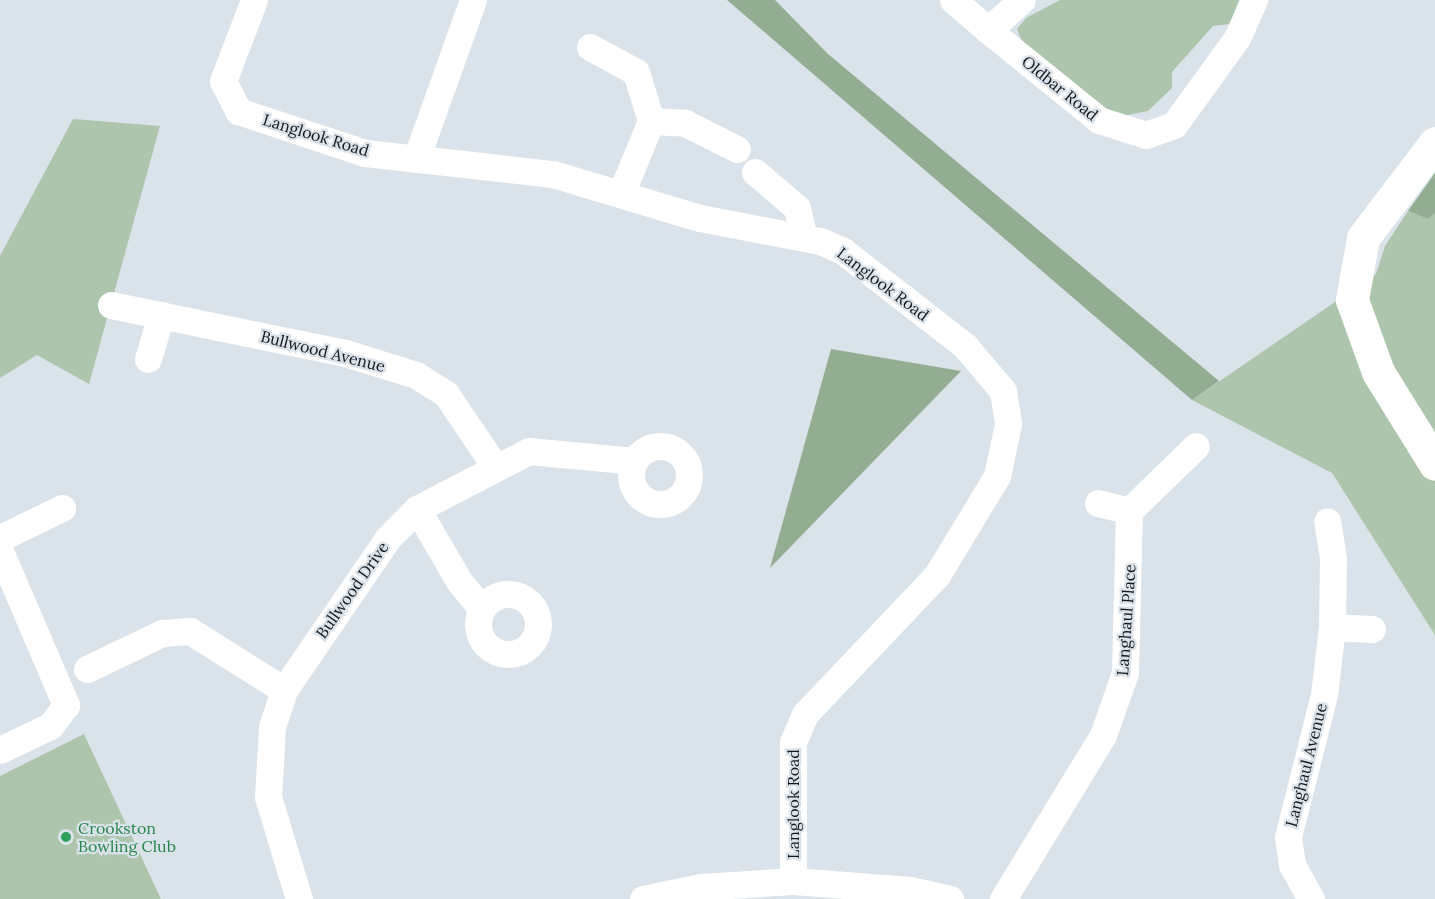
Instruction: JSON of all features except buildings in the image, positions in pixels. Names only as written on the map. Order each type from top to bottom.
[{"type":"street","name":"Langlook Road","points":[[254,0],[223,81],[238,111],[365,153],[553,174],[622,191],[700,218],[803,235],[843,251],[965,346],[1003,391],[1008,424],[997,476],[937,574],[805,714],[793,742],[793,881]]},
{"type":"street","points":[[416,159],[473,0]]},
{"type":"street","name":"Oldbar Road","points":[[953,0],[1099,120],[1146,135],[1174,125],[1237,38],[1253,3]]},
{"type":"street","points":[[988,30],[1022,0]]},
{"type":"street","points":[[590,47],[636,72],[651,121],[622,191]]},
{"type":"street","points":[[651,121],[685,123],[737,149]]},
{"type":"street","points":[[1435,143],[1363,238],[1352,300],[1378,372],[1435,464]]},
{"type":"street","points":[[755,172],[797,208],[803,235]]},
{"type":"street","name":"Bullwood Avenue","points":[[111,305],[345,353],[416,375],[446,394],[494,465]]},
{"type":"street","points":[[148,358],[161,315]]},
{"type":"street","points":[[1098,502],[1129,511],[1196,446]]},
{"type":"street","name":"Bullwood Drive","points":[[298,899],[268,797],[272,727],[284,690],[360,576],[417,509],[494,465],[529,451],[634,461]]},
{"type":"street","points":[[0,538],[62,508]]},
{"type":"street","points":[[417,509],[459,581],[482,609]]},
{"type":"street","name":"Langhaul Place","points":[[1003,899],[1103,735],[1125,673],[1129,511]]},
{"type":"street","name":"Langhaul Avenue","points":[[1311,899],[1292,865],[1288,837],[1324,695],[1332,627],[1333,558],[1327,521]]},
{"type":"street","points":[[0,551],[66,705],[50,726],[0,750]]},
{"type":"street","points":[[1332,627],[1372,629]]},
{"type":"street","points":[[87,669],[162,633],[190,631],[284,690]]},
{"type":"street","points":[[643,899],[701,887],[793,881],[910,890],[950,899]]},
{"type":"green space","points":[[727,0],[775,0],[828,54],[1219,381],[1192,400]]},
{"type":"green space","points":[[1060,0],[1239,0],[1230,24],[1213,26],[1172,72],[1172,88],[1148,111],[1113,118],[1023,44],[1017,29],[1026,18]]},
{"type":"green space","points":[[73,119],[160,126],[89,384],[37,355],[0,378],[0,256]]},
{"type":"green space","points":[[1435,173],[1435,213],[1428,219],[1408,211]]},
{"type":"green space","points":[[1408,211],[1428,219],[1435,213],[1435,635],[1332,473],[1192,400],[1376,274],[1385,246]]},
{"type":"green space","points":[[831,349],[961,371],[770,568]]},
{"type":"green space","name":"Crookston Bowling Club","points":[[84,734],[161,899],[0,899],[0,776]]},
{"type":"place","name":"Crookston Bowling Club","points":[[66,837]]}]
